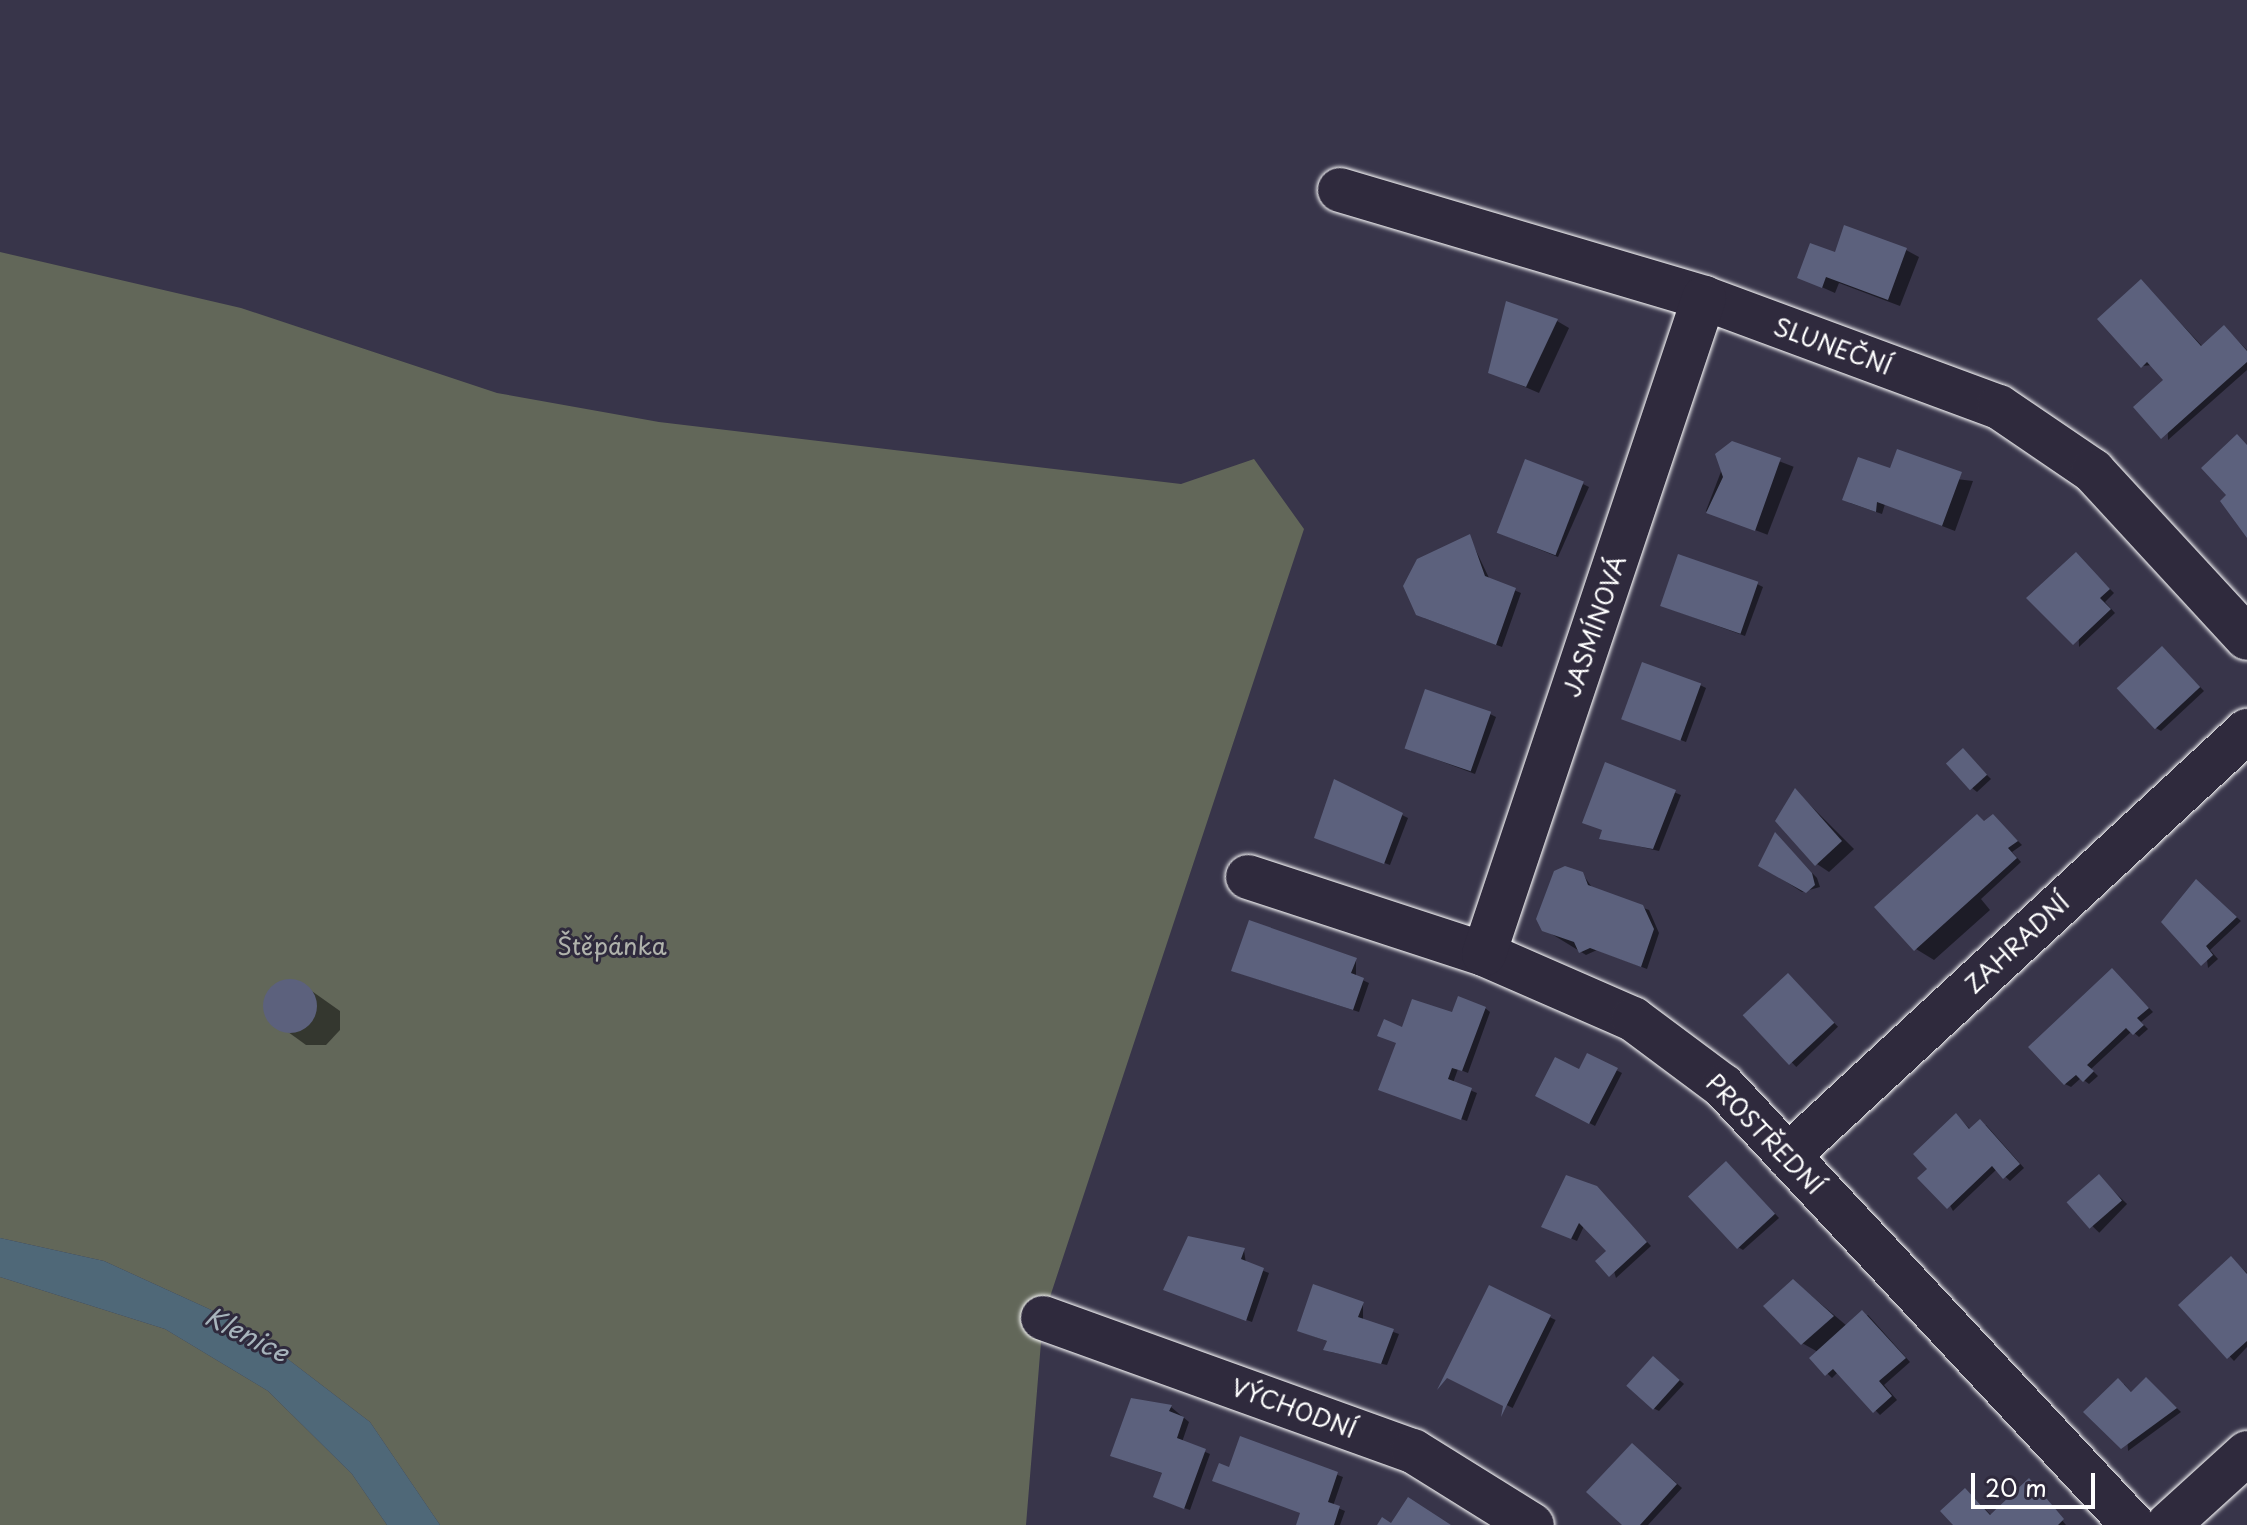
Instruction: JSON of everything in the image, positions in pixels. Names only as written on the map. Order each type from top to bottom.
[{"type":"street","name":"SLUNEČNÍ","points":[[1340,190],[1704,298],[1999,407],[2093,471],[2247,638]]},
{"type":"street","name":"JASMÍNOVÁ","points":[[1484,954],[1704,298]]},
{"type":"street","name":"ZAHRADNÍ","points":[[1788,1156],[2247,731]]},
{"type":"street","name":"PROSTŘEDNÍ","points":[[1248,877],[1484,954],[1633,1019],[1723,1086],[2133,1525]]},
{"type":"street","name":"VÝCHODNÍ","points":[[1043,1318],[1413,1451],[1532,1525]]},
{"type":"street","points":[[2168,1525],[2247,1453]]},
{"type":"green space","name":"Štěpánka","points":[[0,252],[241,308],[497,393],[659,422],[1181,484],[1254,459],[1304,529],[1043,1318],[1026,1525],[440,1525],[370,1422],[242,1324],[104,1261],[0,1238]]},
{"type":"green space","points":[[0,1277],[165,1329],[268,1391],[352,1474],[387,1525],[0,1525]]},
{"type":"water","name":"Klenice","points":[[0,1238],[104,1261],[242,1324],[370,1422],[440,1525],[387,1525],[352,1474],[268,1391],[165,1329],[0,1277]]},
{"type":"building","points":[[1844,225],[1907,248],[1888,300],[1826,277],[1822,288],[1797,278],[1810,243],[1835,252]]},
{"type":"building","points":[[2141,279],[2201,346],[2224,325],[2247,351],[2247,362],[2161,439],[2133,407],[2163,380],[2147,362],[2141,368],[2097,319]]},
{"type":"building","points":[[1506,301],[1558,319],[1526,387],[1488,373]]},
{"type":"building","points":[[2237,434],[2247,445],[2247,538],[2220,501],[2226,495],[2201,468]]},
{"type":"building","points":[[1732,441],[1781,458],[1755,531],[1706,513],[1723,477],[1715,454]]},
{"type":"building","points":[[1897,449],[1962,472],[1942,526],[1877,502],[1876,512],[1842,500],[1858,457],[1890,468]]},
{"type":"building","points":[[1525,459],[1584,482],[1556,555],[1497,533]]},
{"type":"building","points":[[1470,534],[1485,576],[1516,588],[1496,645],[1416,615],[1403,586],[1417,559]]},
{"type":"building","points":[[2076,552],[2110,589],[2100,598],[2111,609],[2073,645],[2026,598]]},
{"type":"building","points":[[1678,554],[1758,582],[1740,634],[1660,606]]},
{"type":"building","points":[[2162,646],[2200,687],[2155,729],[2117,688]]},
{"type":"building","points":[[1642,662],[1701,684],[1680,741],[1621,719]]},
{"type":"building","points":[[1425,689],[1491,712],[1471,771],[1404,749]]},
{"type":"building","points":[[1963,748],[1987,775],[1970,790],[1946,763]]},
{"type":"building","points":[[1605,762],[1676,790],[1653,849],[1599,839],[1602,830],[1582,823]]},
{"type":"building","points":[[1334,779],[1403,813],[1384,864],[1314,838]]},
{"type":"building","points":[[1795,788],[1842,841],[1815,866],[1775,821]]},
{"type":"building","points":[[1977,814],[1984,821],[1993,814],[2018,841],[2008,848],[2017,858],[1914,951],[1874,907]]},
{"type":"building","points":[[1775,832],[1812,873],[1815,885],[1806,893],[1758,866]]},
{"type":"building","points":[[1565,866],[1583,872],[1588,885],[1643,905],[1654,929],[1641,967],[1590,948],[1579,953],[1574,942],[1542,931],[1536,919],[1554,871]]},
{"type":"building","points":[[2196,879],[2237,917],[2206,946],[2213,955],[2201,966],[2161,922]]},
{"type":"building","points":[[1249,920],[1357,958],[1351,973],[1364,978],[1353,1010],[1231,971]]},
{"type":"building","points":[[2112,968],[2149,1008],[2137,1018],[2144,1025],[2133,1035],[2126,1028],[2087,1065],[2094,1071],[2083,1082],[2076,1075],[2064,1085],[2028,1047]]},
{"type":"building","points":[[1788,973],[1834,1023],[1789,1065],[1743,1015]]},
{"type":"building","points":[[290,979],[309,987],[317,1006],[309,1025],[290,1033],[271,1025],[263,1006],[271,987]]},
{"type":"building","points":[[1458,996],[1486,1007],[1462,1071],[1452,1068],[1448,1079],[1472,1088],[1461,1120],[1378,1090],[1396,1043],[1377,1036],[1384,1019],[1402,1027],[1412,999],[1452,1012]]},
{"type":"building","points":[[1587,1053],[1618,1068],[1589,1124],[1535,1096],[1555,1057],[1579,1069]]},
{"type":"building","points":[[1956,1113],[1969,1129],[1980,1119],[2020,1164],[2003,1179],[1992,1166],[1947,1209],[1917,1178],[1927,1169],[1913,1154]]},
{"type":"building","points":[[1726,1161],[1775,1214],[1737,1249],[1688,1196]]},
{"type":"building","points":[[2099,1174],[2122,1200],[2090,1229],[2067,1202]]},
{"type":"building","points":[[1566,1175],[1597,1186],[1647,1242],[1609,1277],[1595,1261],[1606,1251],[1579,1223],[1571,1239],[1541,1227]]},
{"type":"building","points":[[1188,1236],[1245,1248],[1241,1259],[1264,1268],[1246,1321],[1163,1290]]},
{"type":"building","points":[[2231,1256],[2247,1274],[2247,1341],[2227,1359],[2178,1305]]},
{"type":"building","points":[[1793,1279],[1834,1316],[1801,1345],[1763,1306]]},
{"type":"building","points":[[1313,1284],[1364,1302],[1358,1317],[1394,1329],[1381,1364],[1323,1350],[1327,1341],[1297,1331]]},
{"type":"building","points":[[1489,1285],[1551,1315],[1501,1417],[1503,1406],[1447,1378],[1437,1390]]},
{"type":"building","points":[[1862,1310],[1906,1358],[1879,1381],[1892,1396],[1873,1413],[1833,1369],[1825,1376],[1809,1358]]},
{"type":"building","points":[[1653,1356],[1680,1380],[1653,1410],[1626,1386]]},
{"type":"building","points":[[2146,1377],[2177,1408],[2121,1449],[2083,1412],[2118,1378],[2131,1392]]},
{"type":"building","points":[[1131,1398],[1172,1405],[1169,1411],[1184,1417],[1177,1438],[1206,1449],[1184,1509],[1153,1497],[1162,1473],[1110,1456]]},
{"type":"building","points":[[1240,1436],[1338,1472],[1328,1502],[1340,1506],[1334,1525],[1296,1525],[1300,1513],[1212,1481],[1219,1463],[1229,1467]]},
{"type":"building","points":[[1632,1443],[1677,1484],[1640,1525],[1622,1525],[1586,1492]]},
{"type":"building","points":[[2029,1478],[2064,1519],[2058,1525],[1953,1525],[1940,1511],[1965,1488],[1990,1515]]},
{"type":"building","points":[[1408,1497],[1451,1525],[1377,1525],[1382,1517],[1391,1523]]}]
